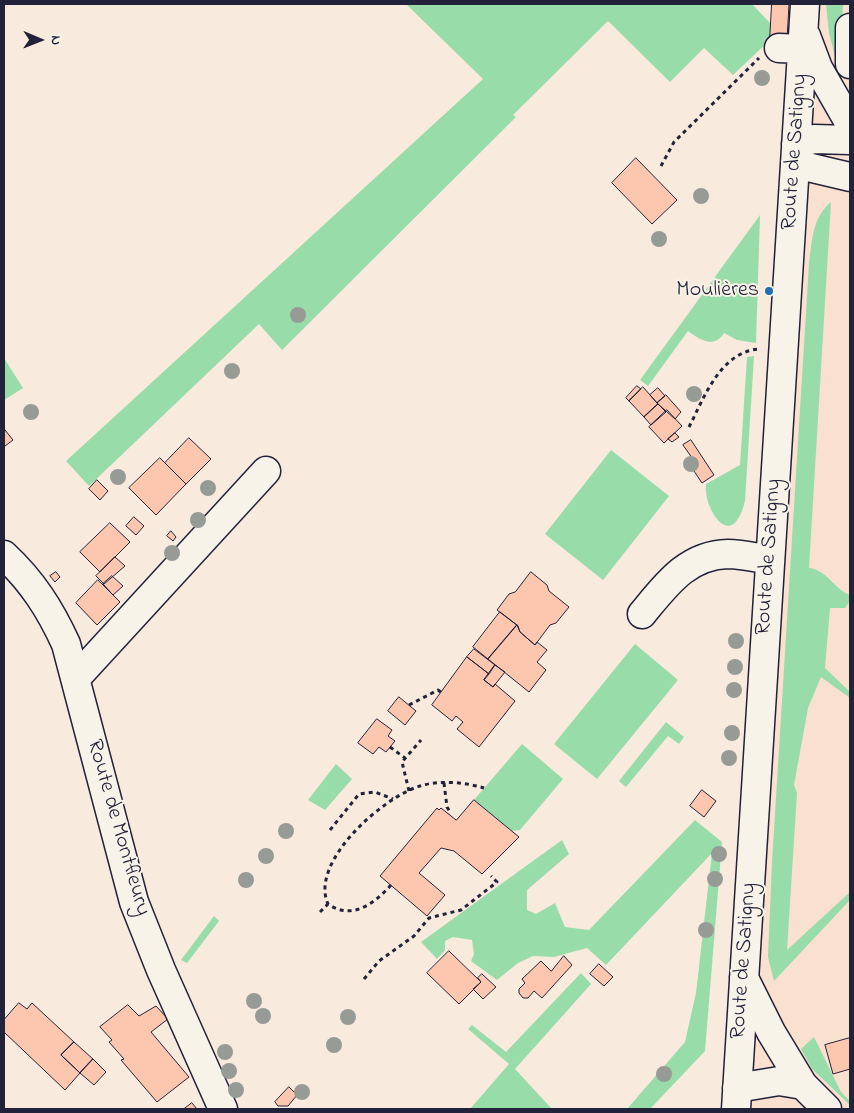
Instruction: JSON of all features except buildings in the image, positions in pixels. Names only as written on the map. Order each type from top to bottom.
[{"type":"street","points":[[850,28],[850,64]]},
{"type":"street","points":[[790,38],[818,68],[850,124]]},
{"type":"street","name":"Route de Satigny","points":[[736,1099],[744,976],[744,813],[770,560],[772,349],[796,154],[790,38]]},
{"type":"street","points":[[850,140],[814,139],[796,154],[850,177]]},
{"type":"street","points":[[76,678],[266,471]]},
{"type":"street","points":[[642,614],[683,568],[703,558],[730,554],[770,560]]},
{"type":"street","name":"Route de Montfleury","points":[[4,555],[17,567],[51,611],[66,644],[134,902],[161,970],[223,1109]]},
{"type":"street","points":[[744,976],[771,1032],[803,1085],[827,1109]]},
{"type":"street","points":[[736,1099],[779,1081],[803,1085]]},
{"type":"path","points":[[661,166],[674,142],[790,38]]},
{"type":"path","points":[[689,427],[708,390],[722,369],[743,354],[772,349]]},
{"type":"path","points":[[409,705],[438,690],[442,693]]},
{"type":"path","points":[[409,791],[402,762],[422,740]]},
{"type":"path","points":[[390,747],[406,758]]},
{"type":"path","points":[[328,904],[324,884],[334,860],[355,832],[394,799],[425,785],[458,782],[484,788]]},
{"type":"path","points":[[444,783],[447,807],[450,812],[448,814]]},
{"type":"path","points":[[330,830],[359,794],[375,792],[394,799]]},
{"type":"path","points":[[364,980],[379,961],[414,936],[429,918],[461,910],[497,882],[491,876]]},
{"type":"path","points":[[328,904],[344,912],[357,910],[379,898],[391,885]]},
{"type":"path","points":[[320,912],[328,904]]},
{"type":"shaded area","points":[[772,4],[850,4],[850,1109],[721,1109],[787,40],[770,40]]},
{"type":"green space","points":[[406,4],[752,4],[771,24],[770,40],[733,75],[704,48],[670,82],[608,21],[513,115],[516,117],[282,350],[259,324],[89,486],[66,461],[483,79]]},
{"type":"green space","points":[[826,4],[843,4],[839,72],[829,33]]},
{"type":"green space","points":[[831,202],[809,568],[821,572],[839,589],[850,595],[850,601],[845,608],[830,608],[825,668],[850,692],[850,698],[821,677],[808,708],[794,785],[797,793],[787,950],[850,892],[850,900],[774,981],[768,957],[772,862],[809,264],[816,223]]},
{"type":"green space","points":[[760,215],[756,343],[737,340],[724,333],[716,341],[711,342],[702,340],[688,331],[648,386],[640,380]]},
{"type":"green space","points":[[754,356],[745,501],[739,517],[733,524],[726,526],[720,522],[709,505],[706,484],[740,465],[747,357]]},
{"type":"green space","points":[[4,358],[23,388],[4,400]]},
{"type":"green space","points":[[611,450],[669,496],[603,580],[545,534]]},
{"type":"green space","points":[[635,644],[678,680],[597,779],[554,744]]},
{"type":"green space","points":[[666,722],[684,737],[679,744],[668,736],[626,787],[619,781]]},
{"type":"green space","points":[[522,744],[563,779],[520,830],[512,831],[474,800]]},
{"type":"green space","points":[[336,764],[352,779],[325,810],[308,800]]},
{"type":"green space","points":[[695,820],[722,842],[705,1051],[650,1109],[627,1109],[685,1042],[696,993],[712,853],[606,965],[587,948],[554,957],[533,956],[518,963],[497,980],[471,961],[474,954],[472,940],[453,937],[445,941],[445,950],[437,959],[421,942],[562,840],[569,854],[527,890],[527,910],[536,914],[555,903],[565,927],[589,930]]},
{"type":"green space","points":[[214,916],[219,921],[187,963],[181,960]]},
{"type":"green space","points":[[581,973],[591,984],[515,1069],[552,1109],[470,1109],[509,1064],[468,1029],[472,1025],[506,1052]]},
{"type":"green space","points":[[814,1037],[841,1092],[850,1101],[850,1105],[812,1069],[801,1049]]},
{"type":"place","name":"Moulières","points":[[769,291]]}]
